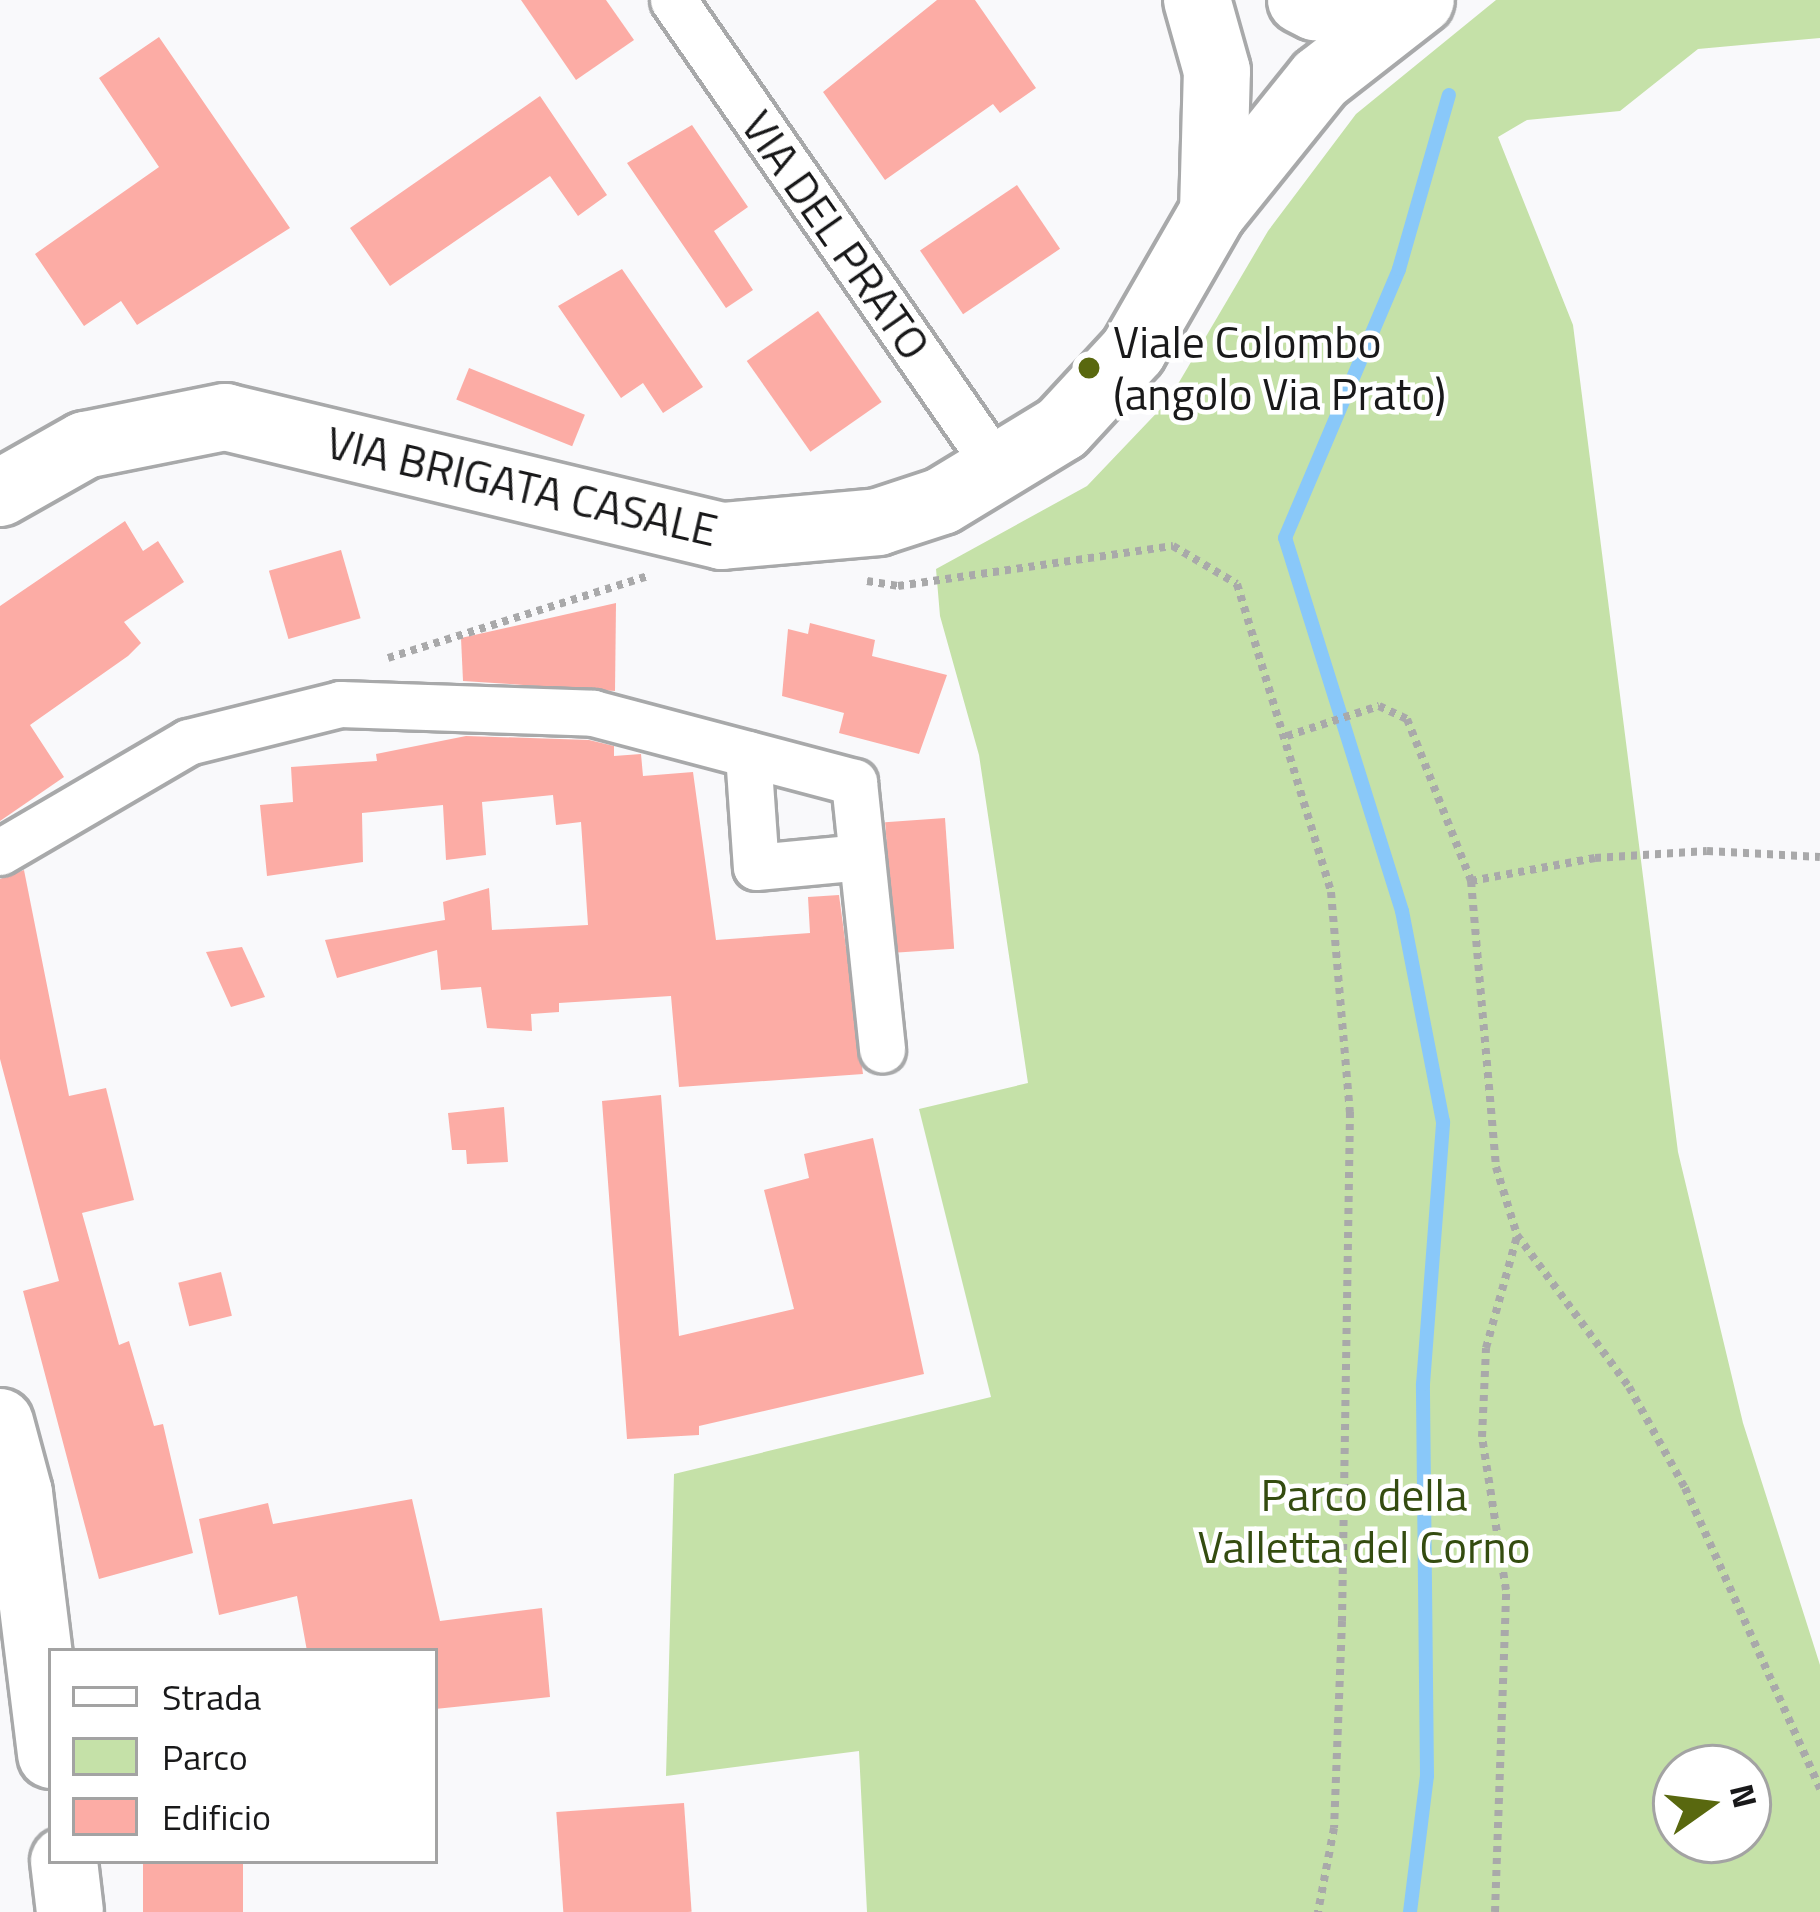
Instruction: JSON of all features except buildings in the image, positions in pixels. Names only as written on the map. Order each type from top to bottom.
[{"type":"street","name":"VIA DEL PRATO","points":[[673,0],[998,469]]},
{"type":"street","name":"VIA BRIGATA CASALE","points":[[0,493],[85,445],[225,416],[722,536],[878,522],[942,501],[1062,428],[1133,351],[1213,212],[1217,70],[1197,0]]},
{"type":"street","points":[[1301,0],[1315,7],[1360,0]]},
{"type":"street","points":[[1213,212],[1320,79],[1421,0]]},
{"type":"street","points":[[0,852],[188,742],[340,704],[593,713],[854,782],[882,1050]]},
{"type":"street","points":[[748,754],[756,867],[862,857]]},
{"type":"street","points":[[0,1422],[19,1492],[48,1729]]},
{"type":"street","points":[[64,1864],[70,1912]]},
{"type":"path","points":[[340,704],[352,670],[668,570],[722,536]]},
{"type":"path","points":[[853,580],[898,586],[1173,546],[1237,584],[1331,892],[1350,1112],[1336,1782],[1318,1912]]},
{"type":"path","points":[[1286,736],[1371,709],[1407,718],[1471,881],[1496,1167],[1517,1235],[1629,1387],[1685,1487],[1820,1789]]},
{"type":"path","points":[[1471,881],[1595,858],[1707,850],[1820,857]]},
{"type":"path","points":[[1496,1912],[1506,1590],[1482,1437],[1486,1348],[1517,1235]]},
{"type":"green space","name":"Parco della Valletta del Corno","points":[[1496,0],[1820,0],[1820,38],[1698,49],[1620,111],[1527,120],[1498,137],[1573,325],[1678,1152],[1743,1423],[1820,1665],[1820,1912],[867,1912],[859,1751],[666,1776],[674,1474],[991,1397],[919,1109],[1028,1083],[979,755],[940,616],[936,569],[1087,486],[1168,401],[1268,231],[1356,114]]},
{"type":"waterway","points":[[1410,1912],[1427,1776],[1423,1384],[1443,1122],[1402,911],[1285,538],[1399,269],[1449,95]]},
{"type":"place","name":"Viale Colombo (angolo Via Prato)","points":[[1089,368]]}]
